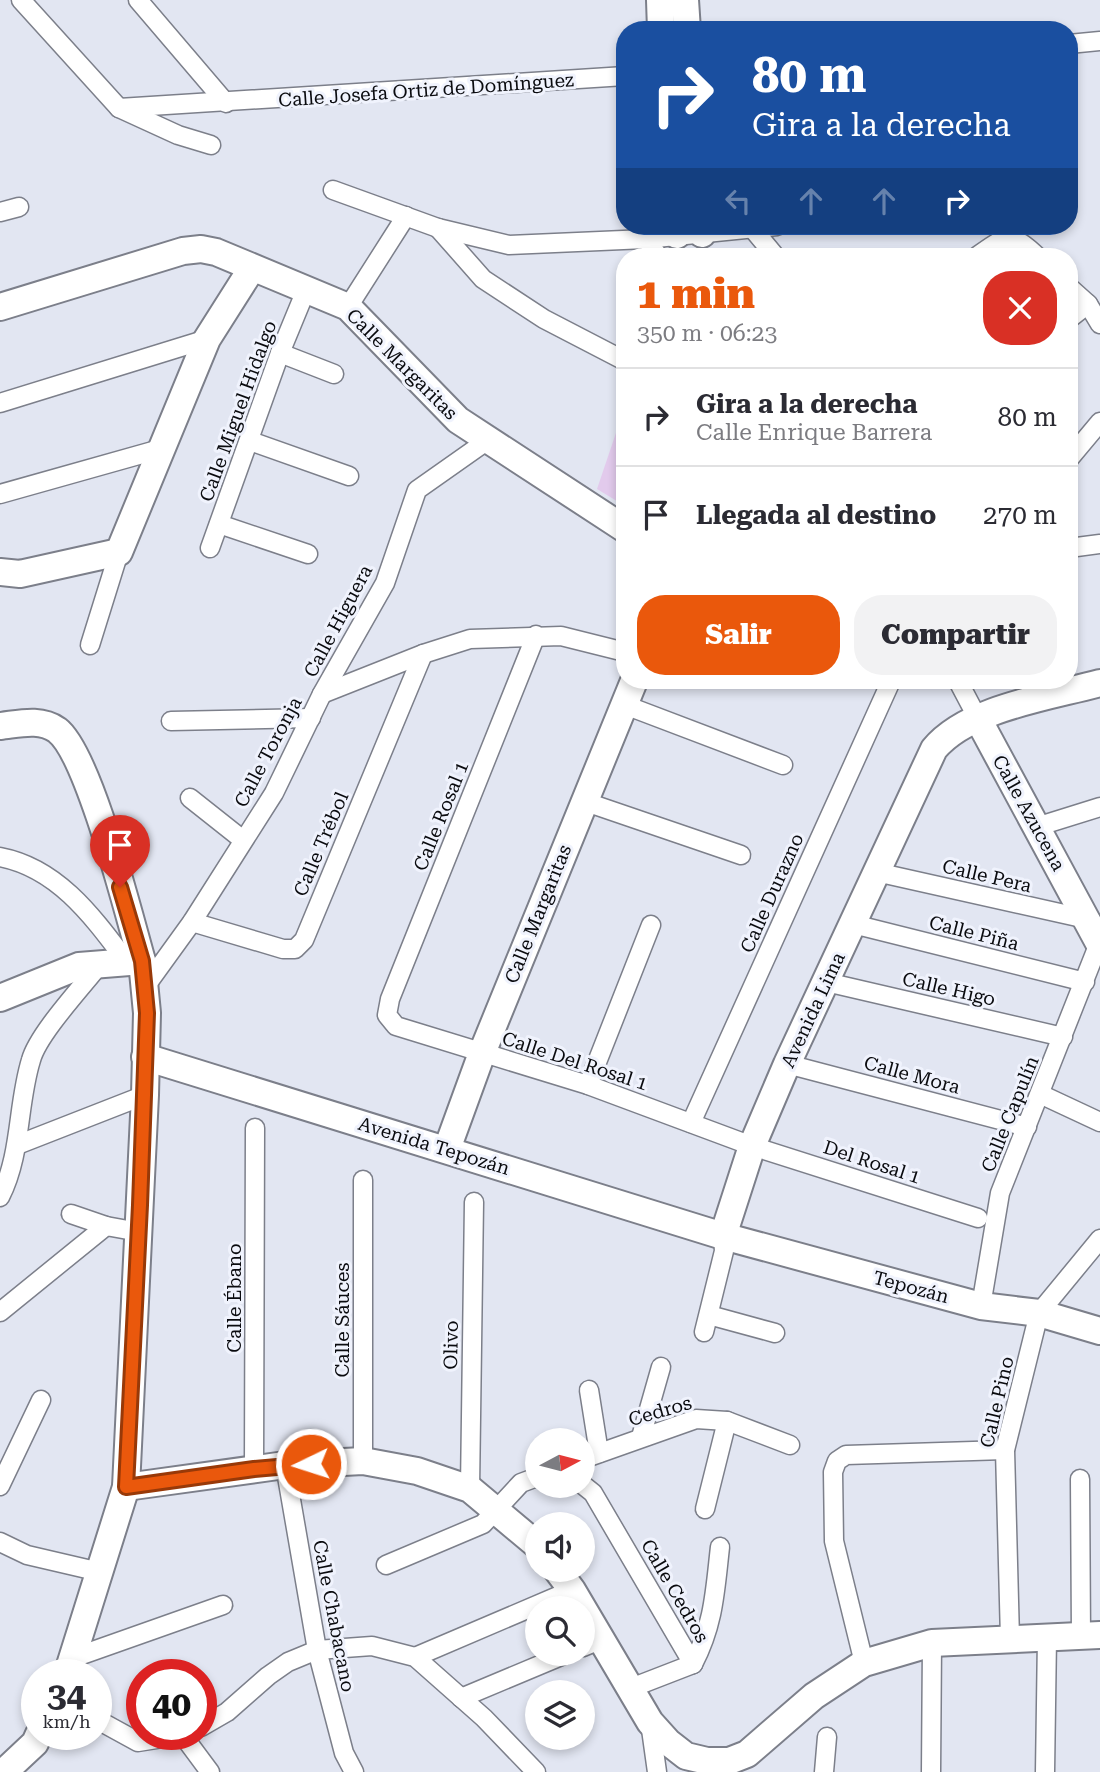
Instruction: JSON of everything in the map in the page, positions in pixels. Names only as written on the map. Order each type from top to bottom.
[{"type":"street","points":[[21,0],[119,108],[178,135],[211,145]]},
{"type":"street","points":[[138,0],[226,103]]},
{"type":"street","points":[[660,0],[661,21]]},
{"type":"street","points":[[685,0],[686,21]]},
{"type":"street","points":[[1078,43],[1100,41]]},
{"type":"street","name":"Calle Josefa Ortiz de Domínguez","points":[[119,108],[616,77]]},
{"type":"street","points":[[333,190],[438,228],[509,245],[646,239],[665,235]]},
{"type":"street","points":[[0,212],[19,207]]},
{"type":"street","points":[[348,307],[406,216]]},
{"type":"street","points":[[438,228],[483,279],[544,319],[616,356]]},
{"type":"street","points":[[989,248],[1010,238],[1021,241],[1028,248]]},
{"type":"street","points":[[646,239],[652,248]]},
{"type":"street","name":"Calle Margaritas","points":[[0,307],[183,251],[201,249],[216,252],[348,307],[458,420],[616,523]]},
{"type":"street","points":[[90,645],[119,552],[207,339],[252,268]]},
{"type":"street","name":"Calle Miguel Hidalgo","points":[[210,548],[280,353],[306,290]]},
{"type":"street","points":[[1085,296],[1100,324]]},
{"type":"street","points":[[0,403],[207,339]]},
{"type":"street","points":[[280,353],[334,374]]},
{"type":"street","points":[[1078,449],[1099,426]]},
{"type":"street","name":"Calle Higuera","points":[[322,694],[385,583],[417,490],[488,440]]},
{"type":"street","points":[[250,441],[349,476]]},
{"type":"street","points":[[0,494],[160,449]]},
{"type":"street","points":[[219,524],[308,554]]},
{"type":"street","points":[[1078,547],[1100,544]]},
{"type":"street","points":[[0,572],[20,574],[119,552]]},
{"type":"street","name":"Calle Rosal 1","points":[[387,1015],[390,999],[536,635]]},
{"type":"street","name":"Calle Toronja","points":[[145,987],[192,922],[274,793],[322,694],[423,654],[470,639],[561,636],[616,650]]},
{"type":"street","name":"Calle Trébol","points":[[192,922],[283,949],[295,949],[304,940],[423,654]]},
{"type":"street","name":"Avenida Lima","points":[[775,1334],[707,1323],[723,1251],[723,1236],[752,1146],[787,1064],[934,749],[954,730],[977,717],[1100,683]]},
{"type":"street","name":"Calle Durazno","points":[[691,1123],[887,689]]},
{"type":"street","name":"Calle Azucena","points":[[962,689],[1036,827],[1097,932]]},
{"type":"street","points":[[629,693],[783,765]]},
{"type":"street","name":"Calle Margaritas","points":[[447,1149],[482,1053],[629,693]]},
{"type":"street","points":[[171,721],[311,718]]},
{"type":"street","points":[[1,728],[17,723],[40,723],[57,730],[70,744],[90,789],[134,961],[145,987],[145,1095],[126,1487],[73,1659]]},
{"type":"street","points":[[190,798],[243,840]]},
{"type":"street","points":[[583,801],[741,855]]},
{"type":"street","points":[[1036,827],[1100,807]]},
{"type":"street","points":[[0,857],[18,860],[37,868],[54,880],[134,961]]},
{"type":"street","name":"Calle Pera","points":[[876,872],[1097,932]]},
{"type":"street","name":"Calle Piña","points":[[853,924],[1086,982]]},
{"type":"street","points":[[588,1085],[651,925]]},
{"type":"street","name":"Calle Capulín","points":[[981,1306],[1000,1193],[1086,982],[1097,932]]},
{"type":"street","points":[[0,998],[79,965],[134,961]]},
{"type":"street","points":[[0,1197],[7,1183],[17,1145],[31,1058],[39,1042],[100,964]]},
{"type":"street","name":"Calle Higo","points":[[826,982],[1063,1037]]},
{"type":"street","name":"Calle Del Rosal 1","points":[[387,1015],[396,1026],[588,1085],[752,1146]]},
{"type":"street","name":"Avenida Tepozán","points":[[145,1057],[723,1236]]},
{"type":"street","name":"Calle Mora","points":[[787,1064],[1027,1126]]},
{"type":"street","points":[[1040,1094],[1100,1122]]},
{"type":"street","points":[[17,1145],[145,1095]]},
{"type":"street","name":"Calle Ébano","points":[[254,1469],[255,1128]]},
{"type":"street","name":"Del Rosal 1","points":[[752,1146],[978,1218]]},
{"type":"street","name":"Calle Sáuces","points":[[363,1180],[363,1461]]},
{"type":"street","name":"Olivo","points":[[470,1489],[474,1202]]},
{"type":"street","points":[[71,1214],[106,1226],[139,1233]]},
{"type":"street","points":[[0,1312],[106,1226]]},
{"type":"street","name":"Tepozán","points":[[723,1236],[981,1306],[1039,1313],[1100,1331]]},
{"type":"street","name":"Calle Pino","points":[[1010,1639],[1005,1450],[1039,1313],[1100,1239]]},
{"type":"street","points":[[641,1437],[661,1367]]},
{"type":"street","points":[[589,1390],[590,1428]]},
{"type":"street","points":[[0,1486],[41,1399]]},
{"type":"street","name":"Cedros","points":[[595,1454],[696,1419],[727,1420],[790,1445]]},
{"type":"street","points":[[705,1509],[727,1420]]},
{"type":"street","points":[[864,1662],[834,1541],[833,1472],[837,1461],[846,1455],[1005,1450]]},
{"type":"street","points":[[126,1487],[285,1465],[363,1461],[417,1471],[470,1489],[525,1534]]},
{"type":"street","name":"Calle Chabacano","points":[[285,1465],[317,1650],[344,1753],[354,1772]]},
{"type":"street","points":[[595,1646],[631,1688],[650,1722],[668,1742],[686,1756],[707,1761],[729,1760],[747,1754],[823,1689],[864,1662],[932,1643],[1091,1635],[1080,1479]]},
{"type":"street","points":[[386,1565],[483,1524],[525,1487]]},
{"type":"street","name":"Calle Cedros","points":[[595,1496],[693,1664],[631,1688]]},
{"type":"street","points":[[0,1542],[27,1555],[100,1572]]},
{"type":"street","points":[[693,1664],[712,1619],[720,1547]]},
{"type":"street","points":[[415,1657],[561,1582]]},
{"type":"street","points":[[90,1659],[223,1605]]},
{"type":"street","points":[[1045,1772],[1047,1637]]},
{"type":"street","points":[[930,1772],[932,1643]]},
{"type":"street","points":[[217,1718],[278,1669],[317,1650],[372,1646],[415,1657],[461,1698],[531,1771]]},
{"type":"street","points":[[461,1698],[537,1666]]},
{"type":"street","points":[[650,1722],[657,1772]]},
{"type":"street","points":[[824,1772],[827,1737]]},
{"type":"street","points":[[4,1772],[28,1750]]},
{"type":"street","points":[[196,1750],[210,1772]]},
{"type":"shaded area","points":[[616,433],[616,501],[597,489]]},
{"type":"route","points":[[120,887],[142,961],[147,1013],[126,1487],[285,1465],[311,1464]]}]
